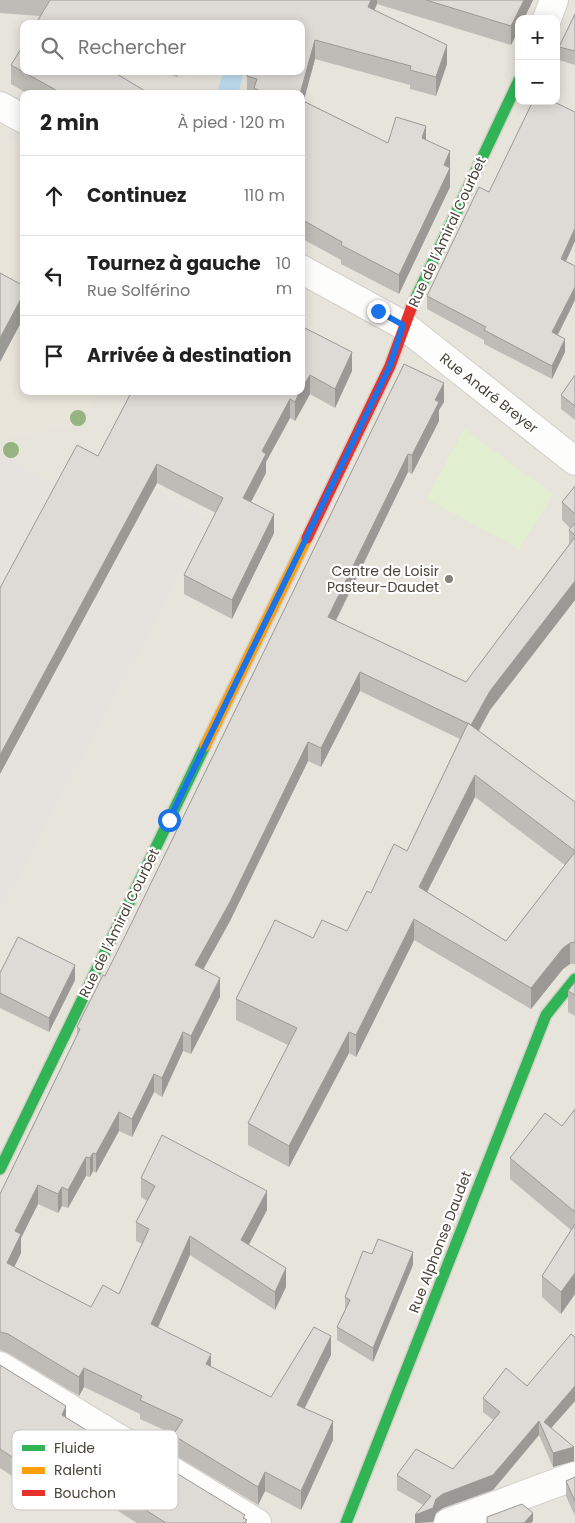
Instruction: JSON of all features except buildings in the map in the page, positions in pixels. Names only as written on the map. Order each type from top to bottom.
[{"type":"street","points":[[548,15],[554,0]]},
{"type":"street","name":"Rue de l'Amiral Courbet","points":[[0,1169],[390,366],[403,325],[515,88]]},
{"type":"street","points":[[0,106],[20,117]]},
{"type":"street","name":"Rue André Breyer","points":[[305,271],[403,325],[575,461]]},
{"type":"street","name":"Rue Alphonse Daudet","points":[[346,1523],[546,1015],[575,979]]},
{"type":"street","points":[[0,1366],[104,1430]]},
{"type":"street","points":[[178,1475],[256,1523]]},
{"type":"street","points":[[448,1523],[575,1476]]},
{"type":"shaded area","points":[[0,0],[575,0],[575,1523],[0,1523]]},
{"type":"shaded area","points":[[0,134],[20,145],[20,395],[96,395],[80,425],[0,440]]},
{"type":"shaded area","points":[[0,454],[63,489],[0,607]]},
{"type":"shaded area","points":[[153,489],[209,520],[0,910],[0,774]]},
{"type":"green space","points":[[464,429],[553,494],[519,549],[427,499]]},
{"type":"water","points":[[222,75],[243,75],[239,90],[218,90]]},
{"type":"traffic: fast","points":[[412,306],[515,88]]},
{"type":"traffic: fast","points":[[0,1169],[205,746]]},
{"type":"traffic: fast","points":[[346,1523],[546,1015],[575,979]]},
{"type":"traffic: slow","points":[[205,746],[307,538]]},
{"type":"traffic: jam","points":[[307,538],[390,366],[412,306]]},
{"type":"place","name":"Centre de Loisir Pasteur-Daudet","points":[[449,579]]},
{"type":"route","points":[[169,820],[390,366],[403,325],[378,311]]}]
